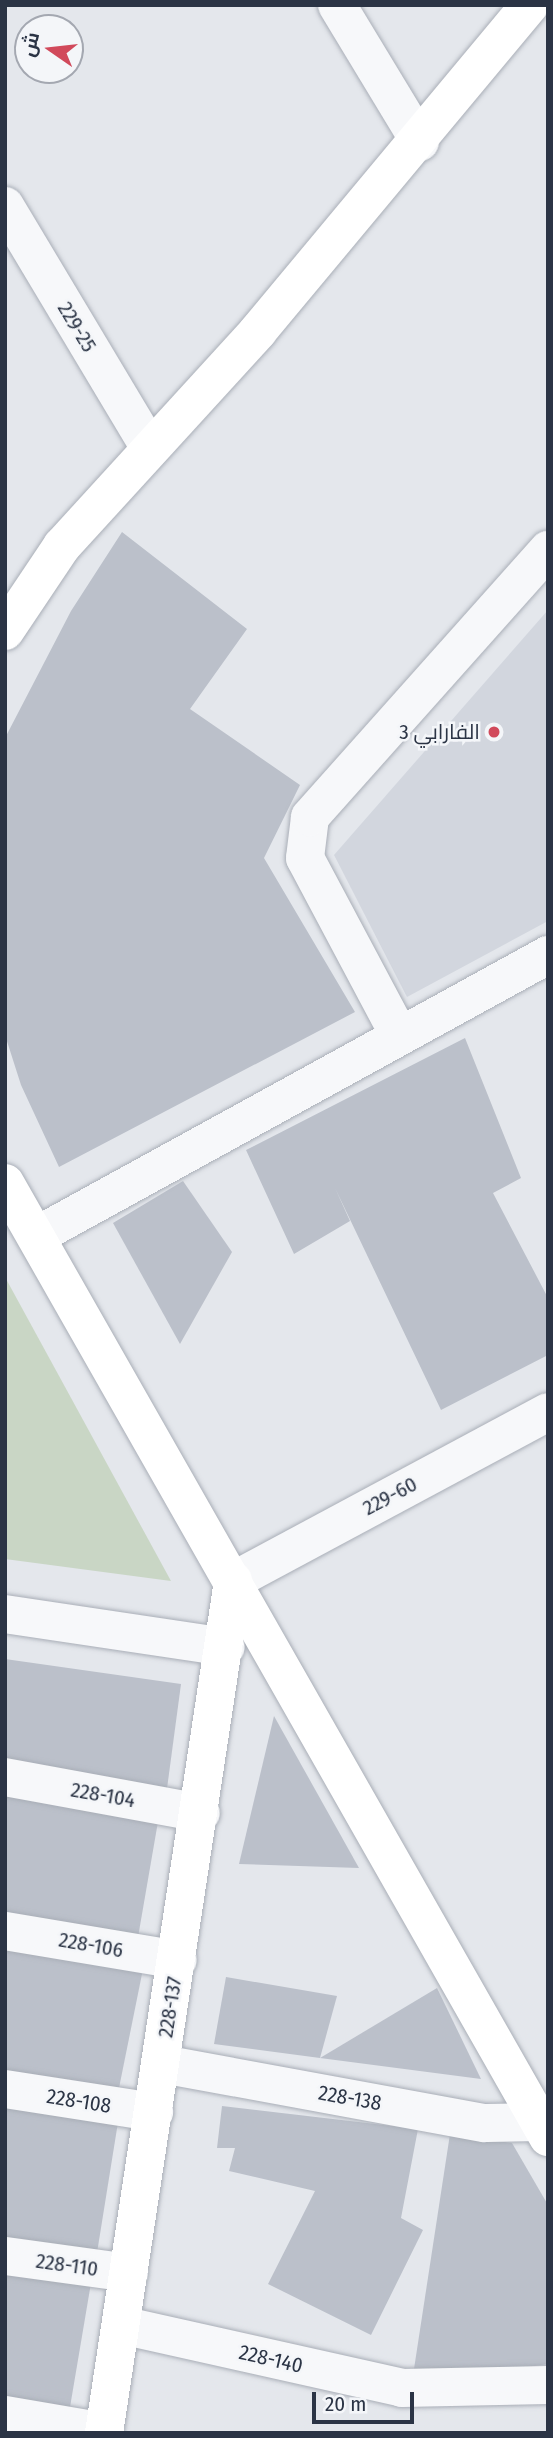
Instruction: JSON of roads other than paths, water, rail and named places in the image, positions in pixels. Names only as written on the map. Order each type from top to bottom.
[{"type":"street","points":[[337,5],[420,142]]},
{"type":"street","points":[[5,631],[62,546],[420,142],[530,5]]},
{"type":"street","name":"229-25","points":[[5,206],[150,448]]},
{"type":"street","points":[[398,1033],[306,858],[310,817],[548,550]]},
{"type":"street","points":[[38,1235],[398,1033],[548,955]]},
{"type":"street","points":[[5,1183],[38,1235],[543,2129]]},
{"type":"street","name":"229-60","points":[[233,1581],[548,1412]]},
{"type":"street","name":"228-137","points":[[104,2432],[201,1813],[233,1581]]},
{"type":"street","points":[[5,1614],[226,1647]]},
{"type":"street","name":"228-104","points":[[5,1777],[201,1813]]},
{"type":"street","name":"228-106","points":[[5,1931],[178,1960]]},
{"type":"street","name":"228-138","points":[[162,2064],[485,2123],[543,2129]]},
{"type":"street","name":"228-108","points":[[5,2089],[154,2112]]},
{"type":"street","name":"228-110","points":[[5,2256],[129,2273]]},
{"type":"street","name":"228-140","points":[[121,2325],[402,2388],[548,2385]]},
{"type":"street","points":[[5,2415],[104,2432]]},
{"type":"place","name":"الفارابي 3","points":[[494,732]]}]
